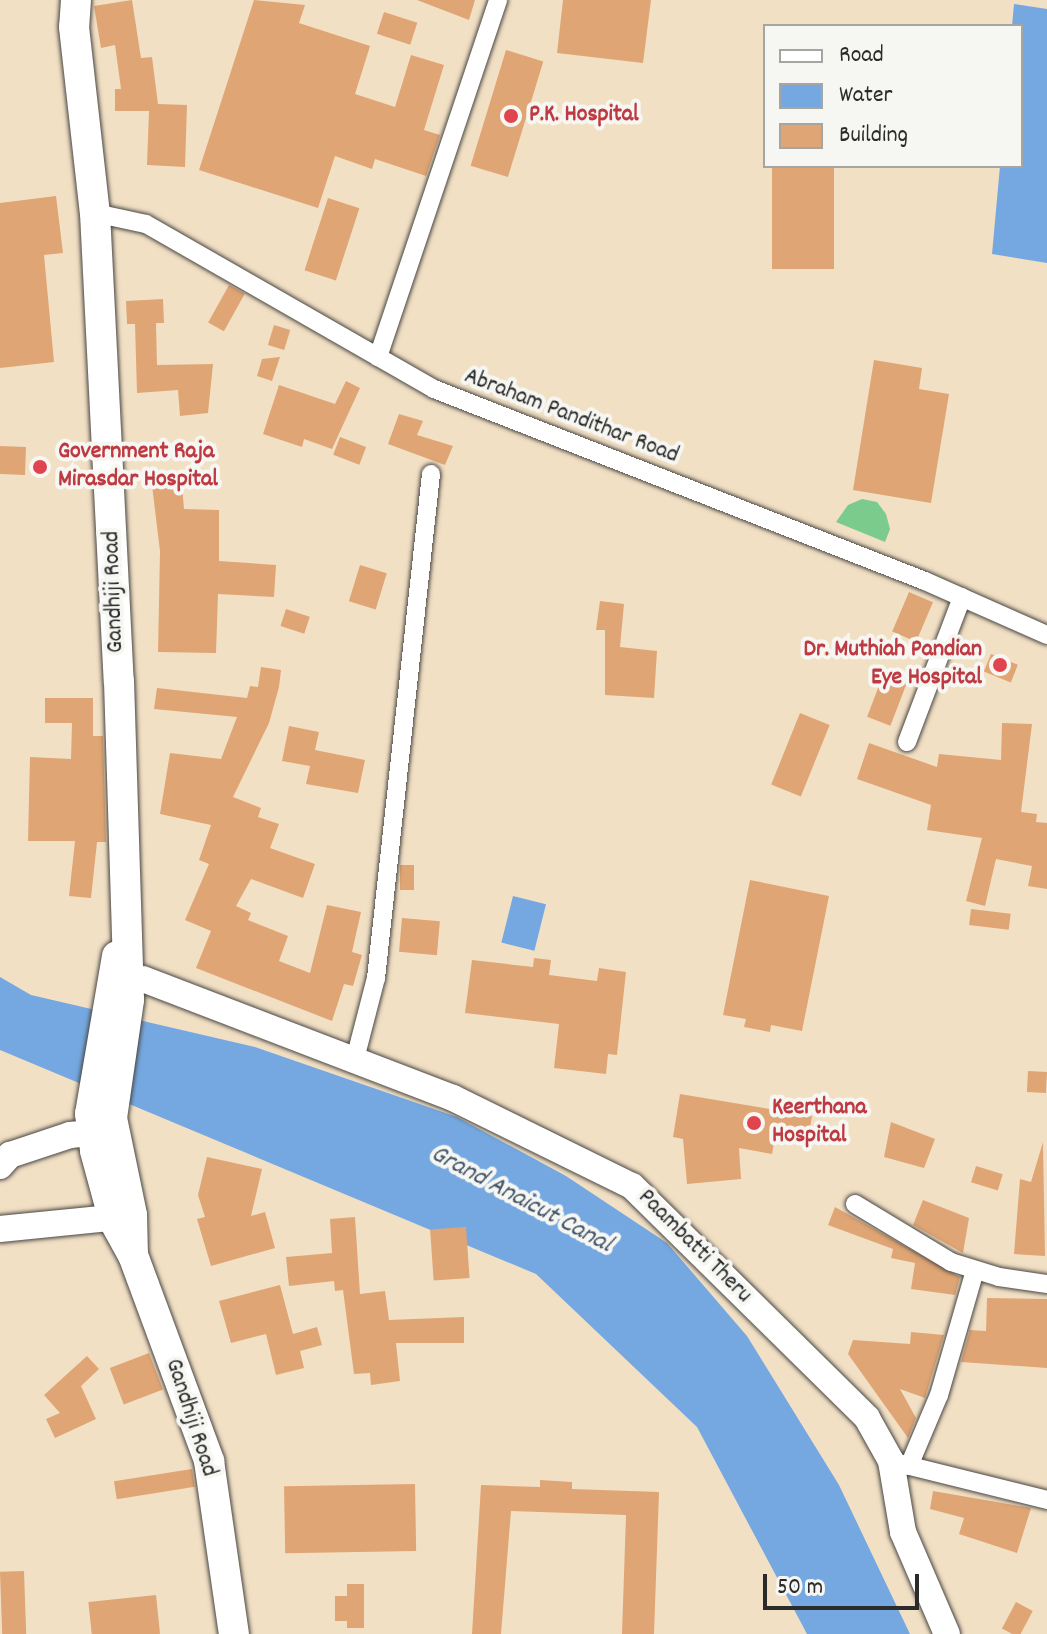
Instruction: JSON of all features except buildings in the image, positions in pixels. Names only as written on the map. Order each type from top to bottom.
[{"type":"main road","name":"Gandhiji Road","points":[[54,0],[75,13],[95,213],[112,514],[126,994],[102,1124],[133,1255],[209,1461],[234,1634]]},
{"type":"street","points":[[378,357],[498,0]]},
{"type":"street","name":"Abraham Pandithar Road","points":[[95,213],[146,224],[434,389],[962,597],[1047,635]]},
{"type":"street","points":[[355,1059],[376,978],[431,474]]},
{"type":"street","points":[[907,742],[962,597]]},
{"type":"street","name":"Paambatti Theru","points":[[126,994],[355,1059],[453,1098],[632,1186],[867,1418],[900,1463],[903,1532],[947,1634]]},
{"type":"street","points":[[0,1166],[10,1155],[102,1124]]},
{"type":"street","points":[[855,1204],[951,1262],[975,1270],[1047,1284]]},
{"type":"street","points":[[0,1229],[43,1222],[123,1218]]},
{"type":"street","points":[[975,1270],[939,1395],[900,1463],[1047,1500]]},
{"type":"green space","points":[[862,499],[877,502],[886,514],[890,529],[885,542],[836,522],[848,505]]},
{"type":"water","points":[[1014,4],[1047,9],[1047,263],[992,254],[1000,168],[1023,168],[1023,24],[1012,24]]},
{"type":"water","points":[[513,896],[546,904],[534,951],[501,943]]},
{"type":"water","name":"Grand Anaicut Canal","points":[[0,977],[31,995],[255,1047],[457,1117],[566,1176],[667,1243],[747,1336],[839,1485],[910,1634],[807,1634],[697,1427],[536,1274],[0,1050]]},
{"type":"place","name":"P.K. Hospital","points":[[511,116]]},
{"type":"place","name":"Government Raja Mirasdar Hospital","points":[[40,467]]},
{"type":"place","name":"Dr. Muthiah Pandian Eye Hospital","points":[[1000,665]]},
{"type":"place","name":"Keerthana Hospital","points":[[754,1123]]}]
